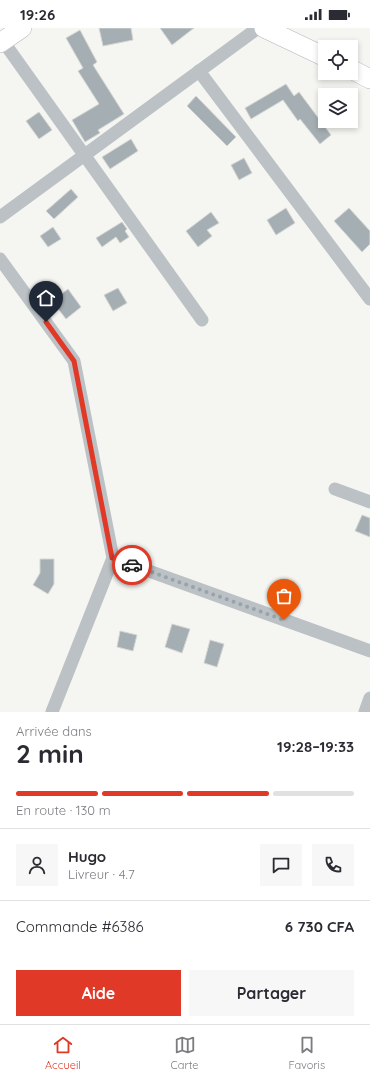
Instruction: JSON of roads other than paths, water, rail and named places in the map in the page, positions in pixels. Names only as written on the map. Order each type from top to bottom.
[{"type":"main road","points":[[2,42],[22,28]]},
{"type":"main road","points":[[264,28],[318,54]]},
{"type":"main road","points":[[358,72],[370,78]]},
{"type":"street","points":[[0,217],[258,28]]},
{"type":"street","points":[[2,42],[202,320]]},
{"type":"street","points":[[200,71],[370,299]]},
{"type":"street","points":[[0,259],[74,361],[112,558],[52,712]]},
{"type":"street","points":[[335,489],[370,502]]},
{"type":"street","points":[[112,558],[370,651]]},
{"type":"street","points":[[365,712],[370,698]]}]
